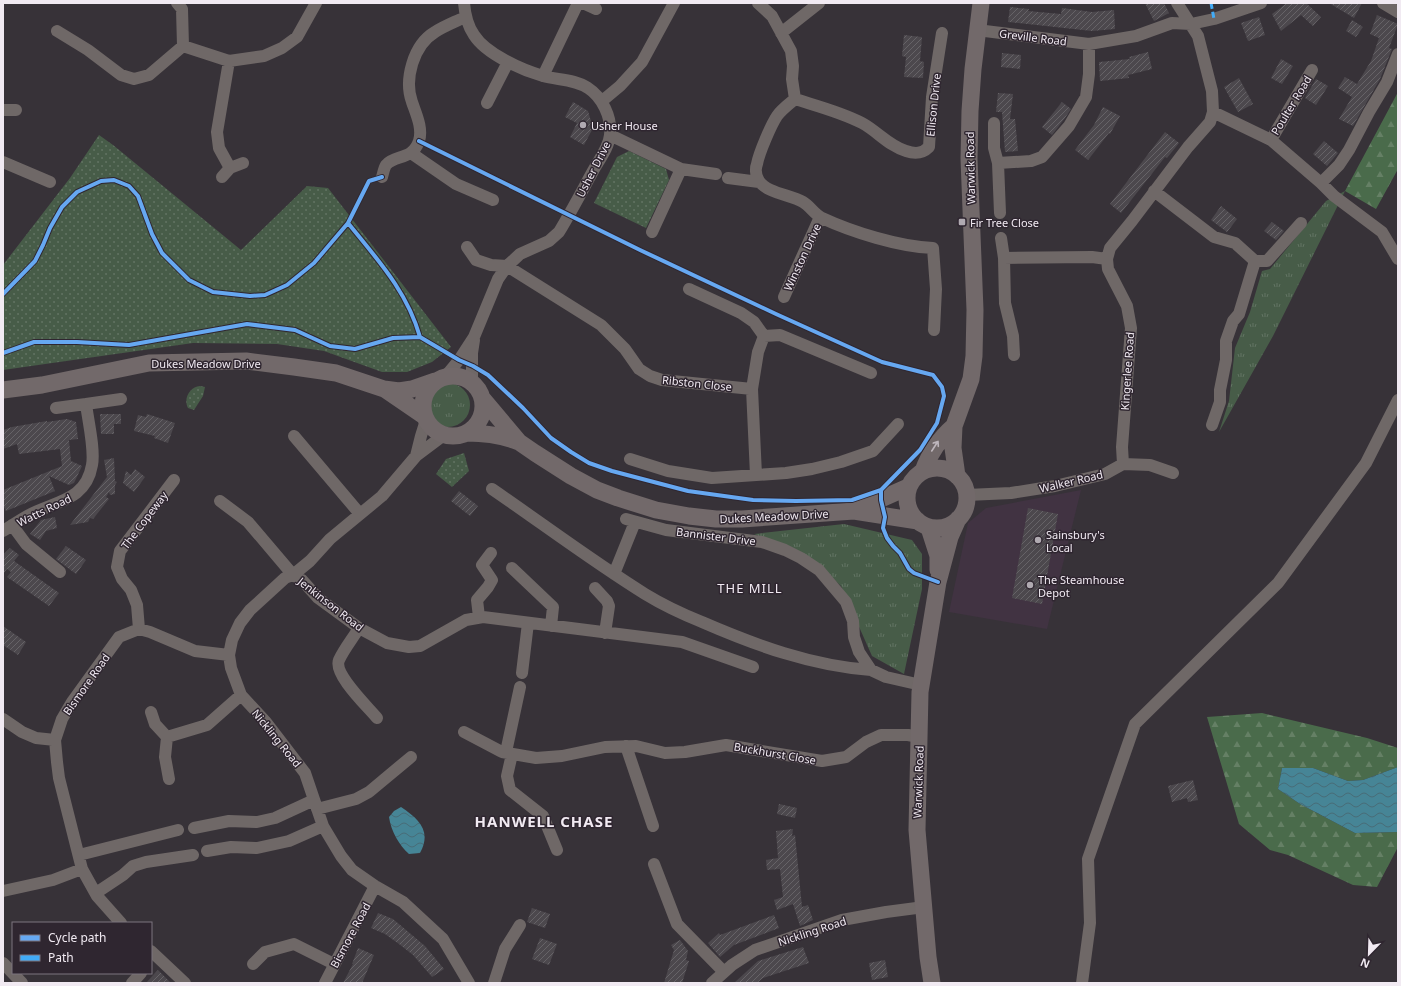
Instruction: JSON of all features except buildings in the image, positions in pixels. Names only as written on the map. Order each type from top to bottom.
[{"type":"street","points":[[177,3],[182,9],[183,46]]},
{"type":"street","points":[[183,46],[229,61],[264,56],[282,48],[297,37],[316,3]]},
{"type":"street","name":"Usher Drive","points":[[440,379],[459,360],[474,337],[498,279],[507,266],[520,254],[549,241],[559,232],[602,155],[610,135],[607,112],[602,101],[587,87],[572,82],[543,76],[508,62],[485,47],[474,35],[465,17],[464,3]]},
{"type":"street","points":[[543,76],[578,3]]},
{"type":"street","points":[[583,3],[596,9]]},
{"type":"street","points":[[602,101],[620,86],[642,62],[674,3]]},
{"type":"street","points":[[758,3],[772,16],[791,50],[794,99],[777,115],[773,124],[757,164],[756,173],[760,182]]},
{"type":"street","points":[[782,33],[819,3]]},
{"type":"street","name":"Warwick Road","points":[[958,476],[953,448],[954,426],[971,379],[974,356],[975,310],[969,159],[970,111],[977,30],[981,3]]},
{"type":"street","points":[[1004,258],[1092,257],[1107,259],[1110,248],[1188,147],[1210,122],[1213,112],[1212,91],[1198,36],[1178,3]]},
{"type":"street","name":"Greville Road","points":[[977,30],[1089,44],[1136,36],[1172,23],[1191,24],[1214,19],[1261,3]]},
{"type":"street","points":[[1383,3],[1398,12]]},
{"type":"street","points":[[382,177],[386,165],[411,153],[419,141],[420,129],[409,92],[409,74],[422,45],[434,32],[465,17]]},
{"type":"street","points":[[57,31],[88,50],[121,75],[134,79],[149,75],[183,46]]},
{"type":"street","name":"Ellison Drive","points":[[794,99],[850,117],[863,123],[892,144],[905,151],[916,154],[925,151],[929,147],[932,97],[942,33]]},
{"type":"street","points":[[998,163],[1031,161],[1042,157],[1069,126],[1086,97],[1089,74],[1089,44]]},
{"type":"street","points":[[1321,183],[1339,165],[1349,150],[1368,112],[1387,82],[1398,54]]},
{"type":"street","points":[[229,61],[218,132],[220,148],[226,173],[243,163]]},
{"type":"street","points":[[487,103],[508,62]]},
{"type":"street","name":"Poulter Road","points":[[1271,140],[1312,70]]},
{"type":"street","points":[[3,110],[16,110]]},
{"type":"street","name":"Poulter Road","points":[[1213,112],[1271,140],[1334,196],[1382,232],[1398,259]]},
{"type":"street","points":[[994,123],[994,148],[998,163],[1000,213]]},
{"type":"street","points":[[610,135],[681,169],[716,174]]},
{"type":"street","points":[[411,153],[456,184],[493,200]]},
{"type":"street","points":[[3,162],[50,182]]},
{"type":"street","points":[[652,232],[681,169]]},
{"type":"street","points":[[728,178],[760,182]]},
{"type":"street","name":"Winston Drive","points":[[760,182],[769,189],[803,202],[820,217],[871,237],[921,248],[933,248],[936,289],[934,330]]},
{"type":"street","points":[[1154,191],[1214,237],[1235,243],[1256,262],[1267,261],[1301,223]]},
{"type":"street","name":"Winston Drive","points":[[784,297],[820,217]]},
{"type":"street","points":[[1001,238],[1004,258],[1005,302],[1013,336],[1014,355]]},
{"type":"street","points":[[467,246],[476,260],[491,265],[507,266]]},
{"type":"street","name":"Kingerlee Road","points":[[1107,259],[1108,269],[1127,306],[1131,328],[1123,434],[1123,464]]},
{"type":"street","points":[[1212,425],[1220,402],[1220,390],[1226,360],[1226,341],[1233,321],[1239,314],[1256,262]]},
{"type":"street","name":"Ribston Close","points":[[507,266],[601,325],[625,349],[640,369],[650,376],[662,380],[752,389]]},
{"type":"street","points":[[690,289],[741,313],[754,322],[764,336]]},
{"type":"street","points":[[764,336],[780,335],[871,373]]},
{"type":"street","points":[[756,475],[752,389],[758,352],[764,336]]},
{"type":"street","name":"Usher Drive","points":[[472,382],[472,353],[474,337]]},
{"type":"street","name":"Dukes Meadow Drive","points":[[3,390],[42,385],[148,363],[246,361],[336,373],[384,389],[399,391],[412,389],[440,379]]},
{"type":"street","points":[[416,456],[425,418],[422,403],[424,395],[429,387],[440,379],[454,376],[464,378],[472,382],[477,387],[484,404],[481,418],[473,429],[467,433],[456,436],[444,435],[433,429],[425,418]]},
{"type":"street","name":"Dukes Meadow Drive","points":[[384,389],[425,418]]},
{"type":"street","name":"Dukes Meadow Drive","points":[[482,398],[519,442]]},
{"type":"street","points":[[56,408],[121,399]]},
{"type":"street","points":[[1082,983],[1090,923],[1088,859],[1135,724],[1278,583],[1366,463],[1398,400]]},
{"type":"street","name":"Watts Road","points":[[60,572],[8,528],[29,515],[62,503],[78,493],[87,481],[92,465],[86,404]]},
{"type":"street","points":[[630,459],[668,471],[712,478],[812,469],[841,462],[873,451],[898,424]]},
{"type":"street","name":"Warwick Road","points":[[923,471],[935,446],[954,426]]},
{"type":"street","name":"Dukes Meadow Drive","points":[[467,433],[486,433],[505,436],[519,442],[571,476],[597,490],[662,511],[716,519],[742,519],[854,511],[924,524]]},
{"type":"street","points":[[139,629],[150,632],[195,651],[228,655],[232,640],[240,623],[250,610],[285,578],[293,575],[310,561],[330,539],[382,496],[416,456],[444,435]]},
{"type":"street","points":[[294,436],[360,514]]},
{"type":"street","points":[[1123,464],[1150,465],[1173,473]]},
{"type":"street","name":"Walker Road","points":[[967,495],[1011,493],[1055,486],[1105,474],[1123,464]]},
{"type":"street","points":[[932,468],[941,468],[950,471],[958,476],[967,495],[966,504],[958,519],[941,528],[924,524],[911,514],[908,506],[906,496],[908,487],[912,480],[923,471],[932,468]]},
{"type":"street","name":"The Copeway","points":[[139,629],[137,605],[131,590],[122,579],[117,567],[120,552],[174,480]]},
{"type":"street","name":"Dukes Meadow Drive","points":[[854,511],[908,487]]},
{"type":"street","points":[[492,489],[645,595],[674,610],[737,638],[802,658],[847,668],[871,670],[886,677],[921,685]]},
{"type":"street","points":[[220,501],[248,522],[293,575]]},
{"type":"street","name":"Warwick Road","points":[[932,983],[928,957],[917,830],[920,692],[938,582],[950,537],[958,519]]},
{"type":"street","name":"Bannister Drive","points":[[614,574],[630,521],[666,530],[762,542],[785,550],[801,558],[819,570],[846,602],[853,622],[854,637],[859,652],[871,670]]},
{"type":"street","name":"Warwick Road","points":[[924,524],[938,556],[938,582]]},
{"type":"street","points":[[479,618],[477,600],[492,580],[482,564],[491,553]]},
{"type":"street","points":[[512,568],[554,606],[551,626]]},
{"type":"street","name":"Jenkinson Road","points":[[293,575],[302,580],[318,598],[359,628],[387,643],[409,647],[420,646],[466,620],[483,617],[682,642],[753,666]]},
{"type":"street","points":[[595,588],[607,601],[609,606],[605,632]]},
{"type":"street","points":[[522,673],[528,623]]},
{"type":"street","points":[[359,628],[339,661],[339,669],[343,678],[377,718]]},
{"type":"street","name":"Bismore Road","points":[[120,922],[114,917],[96,893],[82,869],[59,778],[55,740],[62,719],[72,702],[119,638],[139,629]]},
{"type":"street","name":"Nickling Road","points":[[228,655],[241,695],[265,721],[306,773],[323,826],[340,856],[352,870],[375,886],[403,902],[443,939],[469,983]]},
{"type":"street","points":[[520,687],[509,753],[507,776],[510,790],[543,816],[557,850]]},
{"type":"street","points":[[166,737],[207,725],[241,695]]},
{"type":"street","points":[[151,712],[155,724],[166,737],[165,757],[168,779]]},
{"type":"street","points":[[3,719],[22,732],[36,738],[55,740]]},
{"type":"street","name":"Buckhurst Close","points":[[464,732],[509,753],[536,758],[562,756],[605,747],[636,746],[665,753],[685,752],[726,745],[822,761],[846,757],[866,742],[881,735],[908,735],[919,737]]},
{"type":"street","points":[[626,746],[653,826]]},
{"type":"street","points":[[194,828],[229,821],[257,822],[275,818],[315,804],[356,800],[369,792],[411,757]]},
{"type":"street","points":[[208,852],[231,847],[257,848],[289,841],[323,826]]},
{"type":"street","points":[[79,855],[178,830]]},
{"type":"street","points":[[96,893],[133,866],[146,862],[193,855]]},
{"type":"street","points":[[654,864],[677,924],[724,972]]},
{"type":"street","points":[[3,891],[53,880],[82,869]]},
{"type":"street","name":"Bismore Road","points":[[325,983],[375,886]]},
{"type":"street","name":"Nickling Road","points":[[712,983],[732,965],[755,950],[842,920],[924,907]]},
{"type":"street","points":[[494,983],[505,949],[520,925]]},
{"type":"street","points":[[253,964],[265,952],[294,944],[334,964]]},
{"type":"street","points":[[153,956],[185,983]]},
{"type":"street","points":[[3,963],[12,972]]},
{"type":"street","points":[[13,974],[22,983]]},
{"type":"street","points":[[132,983],[140,974]]},
{"type":"shaded area","points":[[1081,490],[1047,629],[949,612],[968,523],[986,508]]},
{"type":"green space","points":[[1398,92],[1398,169],[1376,209],[1345,191]]},
{"type":"green space","points":[[99,135],[241,250],[307,186],[328,188],[451,347],[432,362],[407,372],[382,372],[324,351],[277,344],[193,343],[3,370],[3,265],[70,178]]},
{"type":"green space","points":[[629,151],[666,169],[669,180],[646,228],[594,203],[617,157]]},
{"type":"green space","points":[[1345,191],[1273,336],[1219,432],[1229,401],[1235,348],[1250,312],[1262,271],[1270,269],[1326,201]]},
{"type":"green space","points":[[448,383],[460,387],[466,393],[470,405],[466,417],[460,423],[448,427],[436,423],[430,417],[426,405],[430,393],[436,387]]},
{"type":"green space","points":[[200,386],[205,387],[203,396],[194,410],[188,408],[186,400],[188,394],[193,388]]},
{"type":"green space","points":[[464,453],[469,471],[452,487],[436,474],[446,459]]},
{"type":"green space","points":[[844,524],[912,540],[922,554],[922,589],[904,674],[872,656],[841,586],[812,559],[754,534]]},
{"type":"green space","points":[[1262,713],[1367,738],[1398,748],[1398,767],[1363,780],[1348,781],[1313,768],[1282,768],[1278,789],[1300,804],[1355,833],[1398,832],[1398,847],[1377,887],[1353,885],[1288,855],[1270,850],[1239,824],[1207,717]]},
{"type":"water","points":[[1398,767],[1398,832],[1355,833],[1300,804],[1278,789],[1282,768],[1313,768],[1348,781],[1363,780]]},
{"type":"water","points":[[401,807],[413,816],[422,826],[425,838],[420,853],[409,854],[399,842],[394,832],[389,817],[394,811]]},
{"type":"marked path","points":[[1211,3],[1214,19]]},
{"type":"cycle path","points":[[3,353],[34,342],[77,342],[129,345],[247,324],[295,330],[330,346],[355,349],[393,338],[420,337],[488,375],[523,408],[551,438],[589,463],[612,471],[688,491],[753,500],[852,500],[881,490],[920,450],[937,423],[944,396],[942,387],[933,375],[882,362],[776,314],[640,250],[419,141]]},
{"type":"cycle path","points":[[348,223],[369,181],[382,177]]},
{"type":"cycle path","points":[[3,294],[35,261],[50,228],[62,207],[77,192],[101,181],[114,180],[129,186],[138,196],[152,234],[162,253],[189,280],[213,292],[250,296],[265,295],[287,285],[314,263],[348,223],[390,276],[399,290],[414,320],[420,337]]},
{"type":"cycle path","points":[[881,490],[881,500],[885,517],[883,528],[887,538],[900,553],[909,569],[914,573],[938,582]]},
{"type":"place","name":"Usher House","points":[[583,125]]},
{"type":"place","name":"Fir Tree Close","points":[[962,222]]},
{"type":"place","name":"Sainsbury's Local","points":[[1038,540]]},
{"type":"place","name":"The Steamhouse Depot","points":[[1030,585]]},
{"type":"district","name":"THE MILL","points":[[750,588]]},
{"type":"district","name":"HANWELL CHASE","points":[[544,821]]}]
